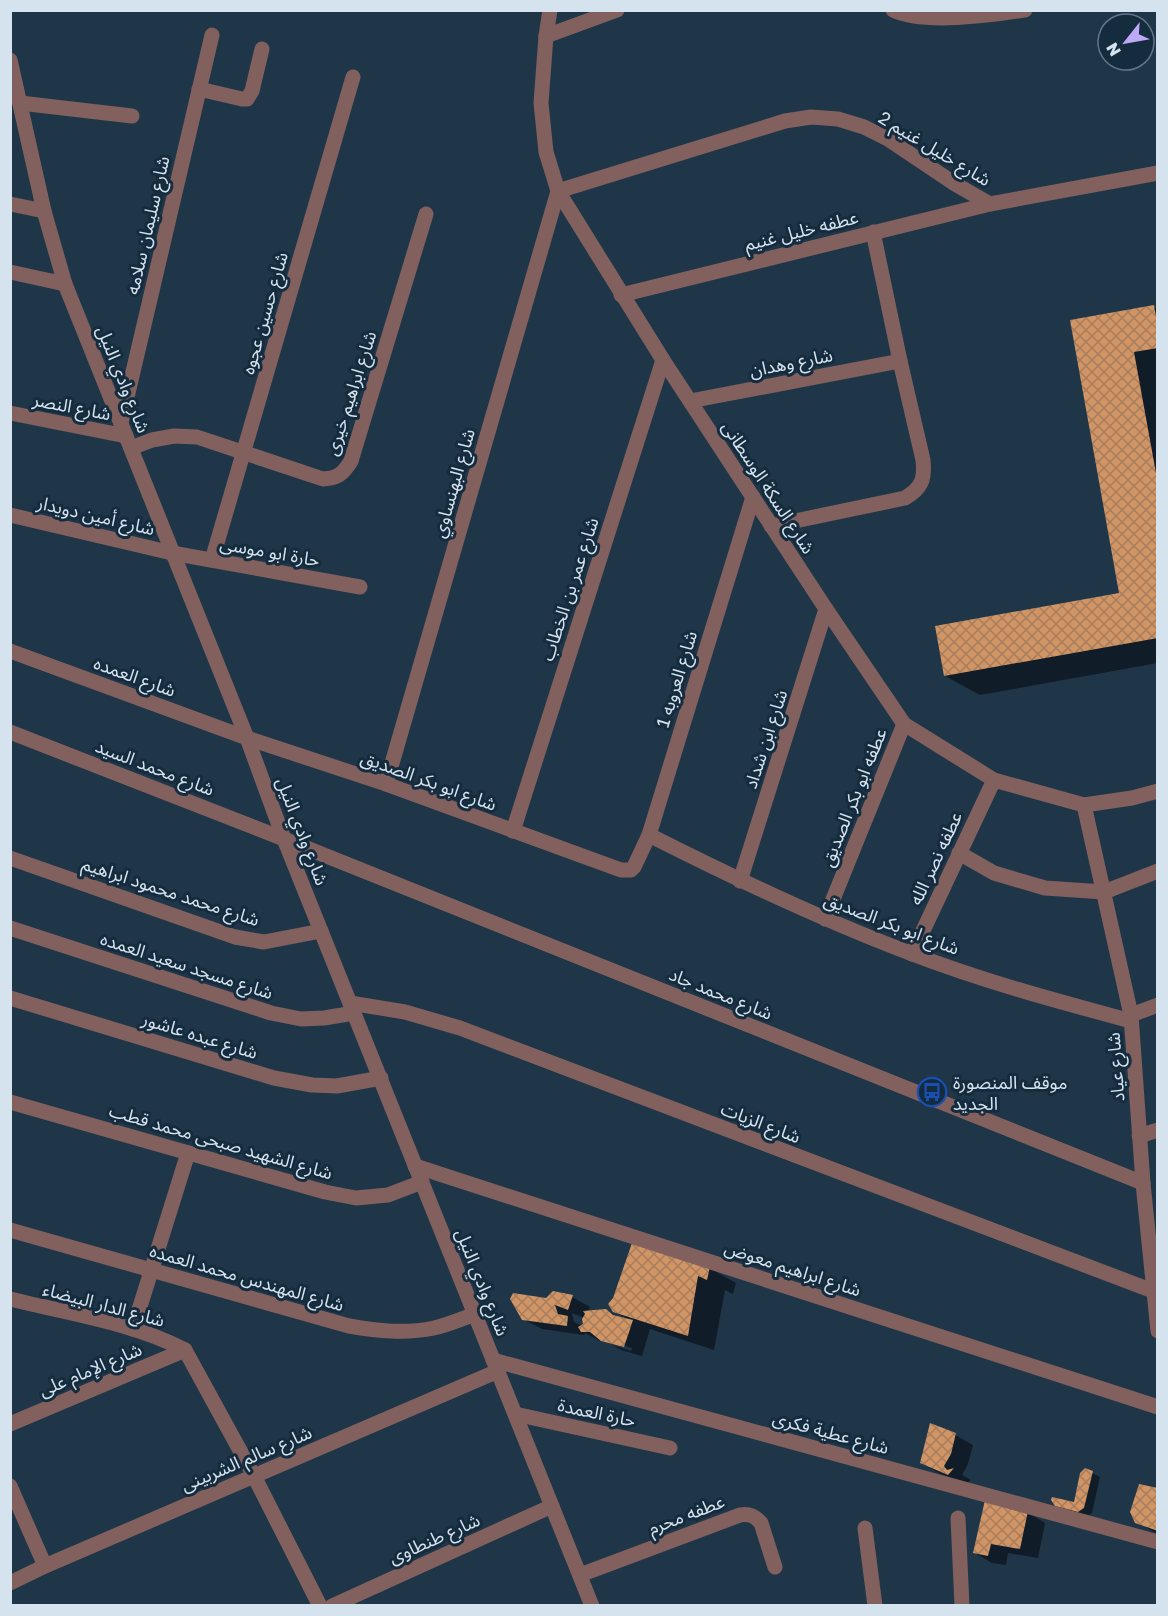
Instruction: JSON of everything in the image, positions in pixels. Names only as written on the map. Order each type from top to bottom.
[{"type":"street","name":"شارع السكة الوسطانى","points":[[549,10],[541,103],[546,152],[558,191],[690,402],[904,723],[994,780],[1084,805],[1132,798],[1158,791]]},
{"type":"street","points":[[546,36],[617,10]]},
{"type":"street","points":[[893,10],[900,14],[929,18],[1025,10]]},
{"type":"street","name":"شارع سليمان سلامه","points":[[126,436],[212,35]]},
{"type":"street","points":[[199,89],[247,99],[252,91],[262,50]]},
{"type":"street","name":"شارع وادي النيل","points":[[10,60],[44,211],[65,284],[247,738],[284,839],[592,1605]]},
{"type":"street","name":"شارع حسين عجوه","points":[[212,560],[353,77]]},
{"type":"street","points":[[20,103],[132,116]]},
{"type":"street","name":"شارع خليل غنيم 2","points":[[558,191],[785,121],[811,117],[838,119],[864,127],[888,139],[938,173],[990,204],[1158,173]]},
{"type":"street","name":"شارع البهنساوي","points":[[386,784],[558,191]]},
{"type":"street","points":[[10,204],[44,211]]},
{"type":"street","name":"عطفه خليل غنيم","points":[[621,295],[990,204]]},
{"type":"street","name":"شارع ابراهيم خيرى","points":[[126,436],[152,440],[174,436],[197,437],[323,479],[333,478],[345,471],[351,460],[426,214]]},
{"type":"street","points":[[771,526],[905,498],[915,492],[922,483],[924,471],[873,232]]},
{"type":"street","points":[[10,272],[65,284]]},
{"type":"street","name":"شارع عمر بن الخطاب","points":[[513,831],[663,360]]},
{"type":"street","name":"شارع وهدان","points":[[690,402],[900,361]]},
{"type":"street","name":"شارع النصر","points":[[10,413],[126,436]]},
{"type":"street","name":"شارع العروبه 1","points":[[631,870],[649,835],[753,497]]},
{"type":"street","name":"شارع أمين دويدار","points":[[10,515],[172,553]]},
{"type":"street","name":"حارة ابو موسى","points":[[172,553],[360,587]]},
{"type":"street","name":"شارع ابن شداد","points":[[740,881],[826,609]]},
{"type":"street","name":"شارع العمده","points":[[10,651],[247,738]]},
{"type":"street","name":"عطفه ابو بكر الصديق","points":[[825,919],[904,723]]},
{"type":"street","name":"شارع محمد السيد","points":[[10,732],[284,839]]},
{"type":"street","name":"شارع ابو بكر الصديق","points":[[247,738],[386,784],[621,870],[631,870]]},
{"type":"street","name":"عطفه نصر الله","points":[[912,954],[994,780]]},
{"type":"street","name":"شارع عياد","points":[[1084,805],[1131,1018],[1143,1183],[1152,1221],[1153,1291],[1158,1330]]},
{"type":"street","name":"شارع ابو بكر الصديق","points":[[649,835],[740,881],[912,954],[1021,991],[1131,1018]]},
{"type":"street","name":"شارع محمد جاد","points":[[284,839],[1143,1183]]},
{"type":"street","points":[[959,853],[994,873],[1045,888],[1104,892],[1158,871]]},
{"type":"street","name":"شارع محمد محمود ابراهيم","points":[[10,858],[236,937],[264,942],[321,931]]},
{"type":"street","name":"شارع مسجد سعيد العمده","points":[[10,928],[271,1013],[302,1020],[324,1018],[352,1008]]},
{"type":"street","name":"شارع عبده عاشور","points":[[10,998],[274,1078],[337,1086],[381,1078]]},
{"type":"street","points":[[1131,1018],[1158,1005]]},
{"type":"street","name":"شارع الزيات","points":[[352,1008],[405,1012],[460,1028],[1153,1291]]},
{"type":"street","name":"شارع الشهيد صبحى محمد قطب","points":[[10,1102],[325,1192],[356,1198],[388,1195],[422,1182]]},
{"type":"street","points":[[1139,1136],[1158,1130]]},
{"type":"street","points":[[133,1329],[188,1153]]},
{"type":"street","name":"شارع ابراهيم معوض","points":[[416,1166],[1158,1407]]},
{"type":"street","name":"شارع المهندس محمد العمده","points":[[10,1230],[349,1326],[378,1331],[407,1332],[436,1328],[475,1314]]},
{"type":"street","name":"شارع الدار البيضاء","points":[[10,1299],[133,1329],[168,1341],[185,1350]]},
{"type":"street","points":[[185,1350],[254,1476],[320,1605]]},
{"type":"street","name":"شارع الإمام على","points":[[10,1424],[185,1350]]},
{"type":"street","name":"شارع سالم الشربينى","points":[[10,1583],[254,1476],[495,1365]]},
{"type":"street","name":"شارع عطية فكرى","points":[[495,1365],[1158,1542]]},
{"type":"street","name":"حارة العمدة","points":[[515,1414],[670,1448]]},
{"type":"street","points":[[10,1486],[45,1566]]},
{"type":"street","name":"شارع طنطاوى","points":[[332,1605],[552,1506]]},
{"type":"street","name":"عطفه محرم","points":[[580,1575],[746,1514],[761,1523],[775,1567]]},
{"type":"street","points":[[958,1518],[962,1605]]},
{"type":"street","points":[[866,1528],[875,1605]]},
{"type":"building","points":[[1154,305],[1158,328],[1158,348],[1134,352],[1158,484],[1158,638],[944,676],[935,626],[1119,593],[1070,320]]},
{"type":"building","points":[[633,1240],[710,1267],[707,1280],[698,1276],[688,1336],[613,1312],[608,1304],[613,1298]]},
{"type":"building","points":[[553,1291],[573,1295],[568,1310],[555,1305],[558,1314],[568,1316],[567,1326],[522,1320],[510,1299],[513,1293],[546,1298]]},
{"type":"building","points":[[606,1309],[613,1315],[633,1320],[624,1347],[601,1341],[590,1332],[581,1332],[578,1327],[583,1324],[582,1319],[585,1314],[583,1311]]},
{"type":"building","points":[[930,1423],[956,1433],[951,1454],[944,1466],[947,1470],[954,1468],[948,1475],[920,1463]]},
{"type":"building","points":[[1085,1468],[1093,1471],[1084,1508],[1078,1512],[1055,1506],[1051,1500],[1052,1497],[1074,1502],[1080,1473]]},
{"type":"building","points":[[1139,1484],[1158,1488],[1158,1531],[1135,1523],[1130,1512]]},
{"type":"building","points":[[985,1500],[1028,1511],[1020,1549],[991,1544],[988,1556],[973,1553]]},
{"type":"place","name":"موقف المنصورة الجديد","points":[[932,1092]]}]
